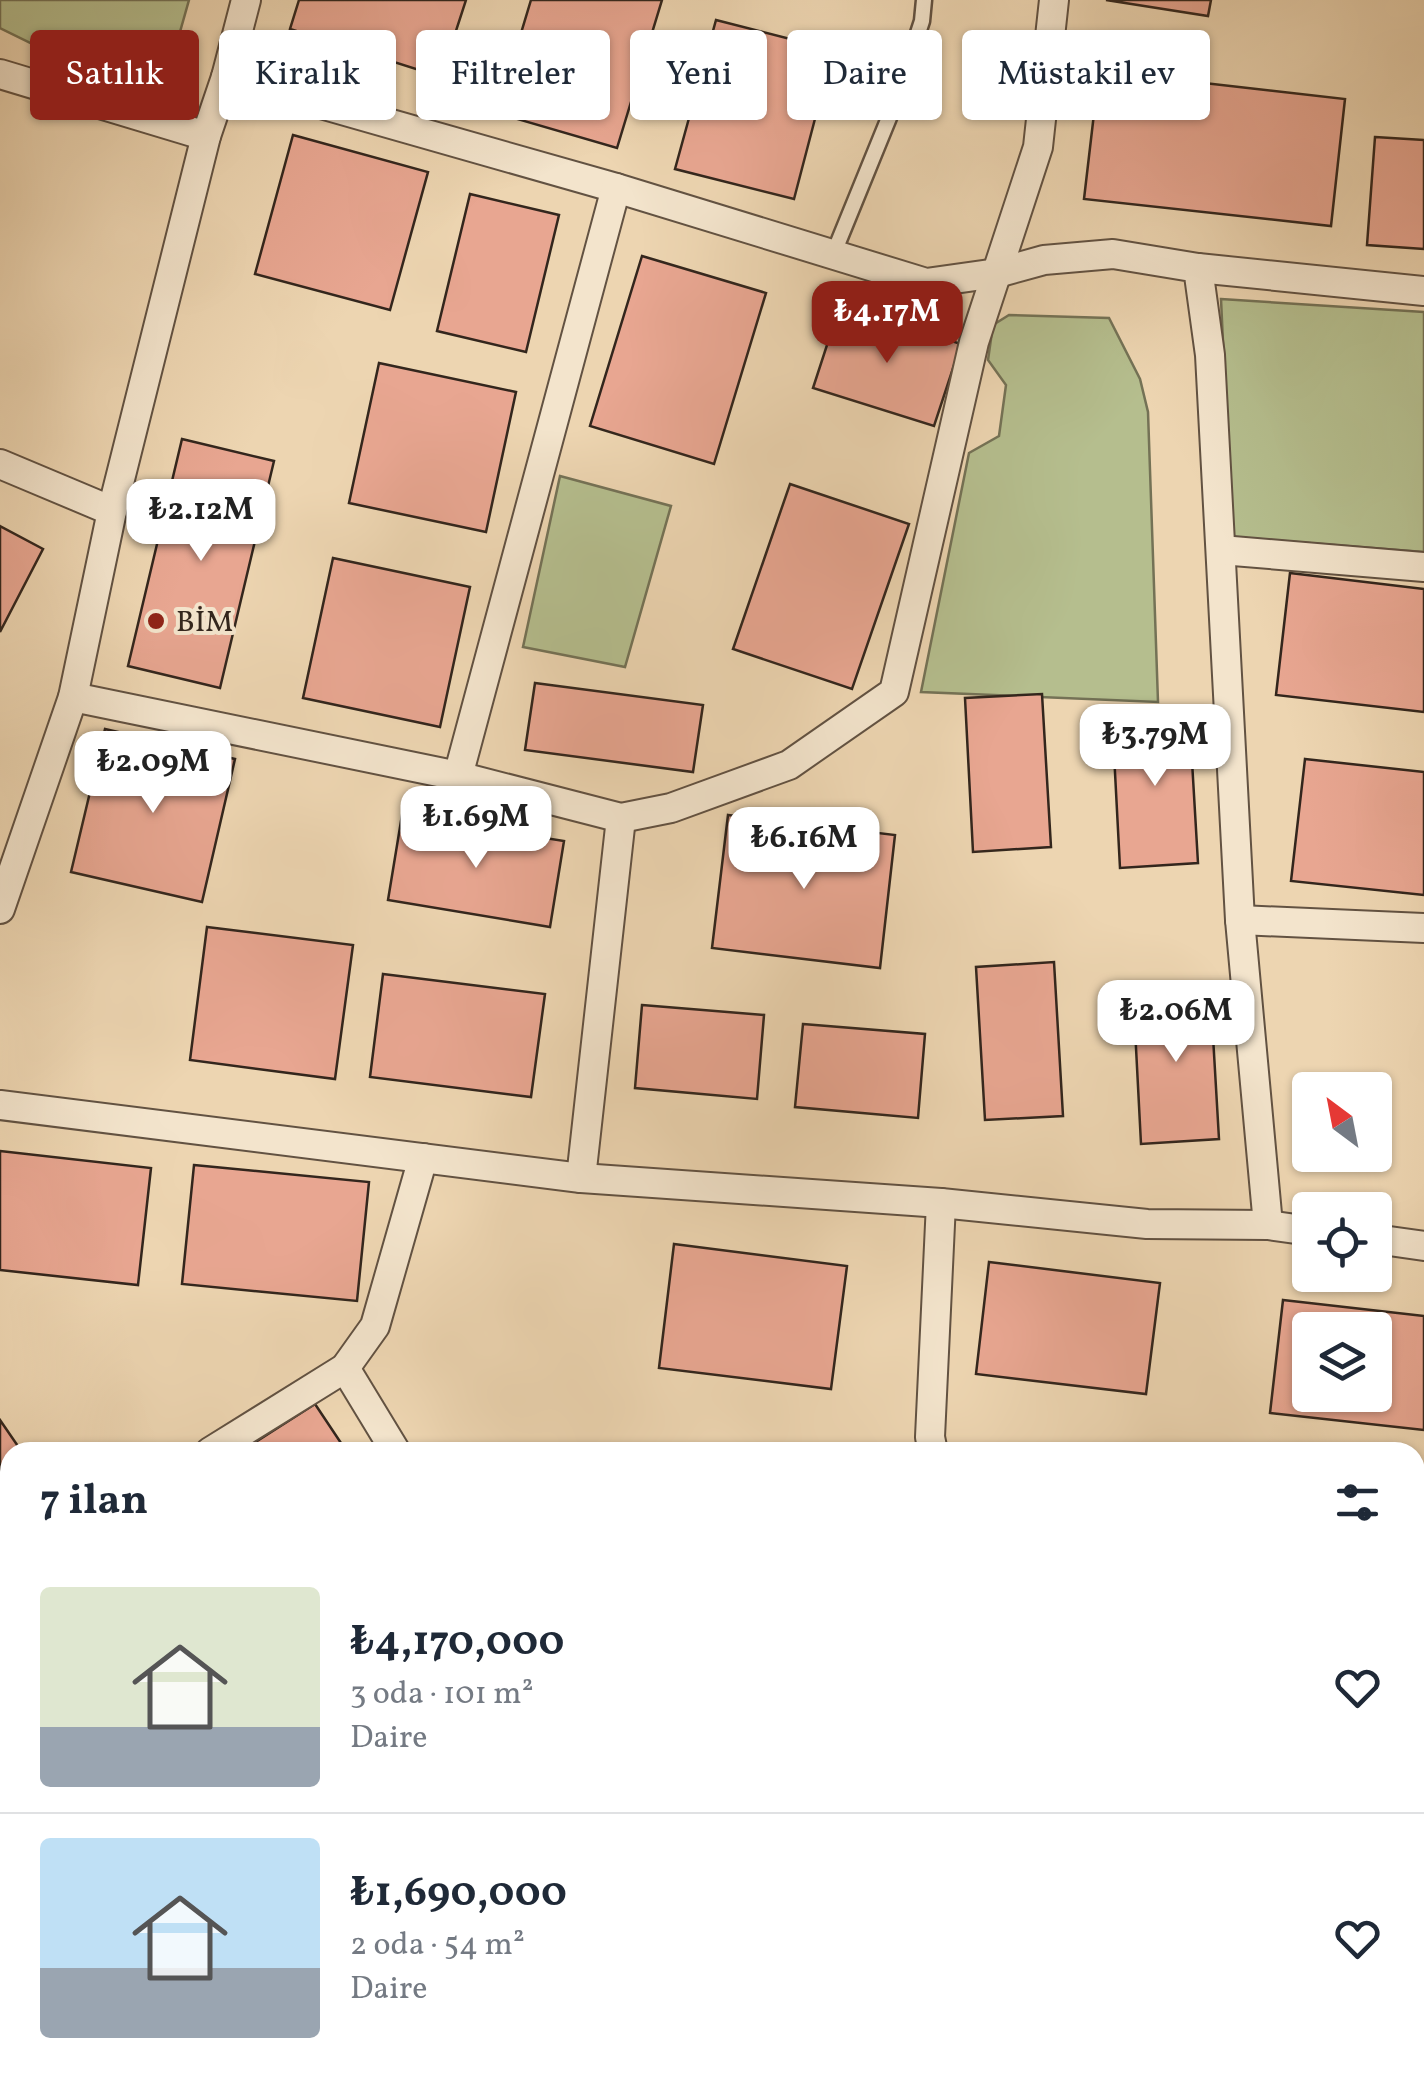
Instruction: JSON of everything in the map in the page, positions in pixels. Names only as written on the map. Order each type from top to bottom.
[{"type":"street","points":[[238,30],[246,0]]},
{"type":"street","points":[[73,697],[458,776],[621,818],[672,808],[789,765],[894,692],[974,342],[1038,148],[1054,0]]},
{"type":"street","points":[[0,74],[206,136]]},
{"type":"street","points":[[0,909],[73,697],[112,512],[219,98]]},
{"type":"street","points":[[377,120],[926,283],[997,273],[1044,260],[1113,254],[1198,268],[1424,291]]},
{"type":"street","points":[[458,776],[616,188]]},
{"type":"street","points":[[1198,268],[1210,356],[1240,920],[1268,1225]]},
{"type":"street","points":[[0,464],[112,512]]},
{"type":"street","points":[[1220,550],[1424,568]]},
{"type":"street","points":[[581,1178],[621,818]]},
{"type":"street","points":[[1240,920],[1424,928]]},
{"type":"street","points":[[0,1105],[581,1178],[941,1203],[1146,1224],[1292,1228]]},
{"type":"street","points":[[226,1442],[345,1368],[376,1326],[424,1158]]},
{"type":"street","points":[[931,1442],[941,1203]]},
{"type":"street","points":[[1392,1242],[1424,1246]]},
{"type":"street","points":[[345,1368],[390,1442]]},
{"type":"lane","points":[[833,255],[896,103],[922,21],[924,0]]},
{"type":"green space","points":[[0,0],[189,0],[181,30],[30,30],[30,43],[0,28]]},
{"type":"green space","points":[[1221,299],[1424,312],[1424,552],[1232,537]]},
{"type":"green space","points":[[1009,315],[1109,318],[1140,379],[1148,412],[1158,702],[921,692],[969,453],[999,436],[1006,385],[988,360],[993,325]]},
{"type":"green space","points":[[560,476],[671,506],[625,667],[523,647]]},
{"type":"building","points":[[299,0],[466,0],[456,30],[416,30],[416,69],[396,63],[396,30],[290,29]]},
{"type":"building","points":[[531,0],[662,0],[653,30],[630,30],[630,105],[617,148],[521,120],[610,120],[610,30],[522,30]]},
{"type":"building","points":[[1106,0],[1211,0],[1208,16]]},
{"type":"building","points":[[716,20],[755,30],[713,30]]},
{"type":"building","points":[[767,33],[787,38],[787,120],[815,120],[794,199],[675,169],[688,120],[767,120]]},
{"type":"building","points":[[1210,84],[1345,99],[1331,226],[1084,199],[1093,120],[1210,120]]},
{"type":"building","points":[[293,135],[428,172],[390,310],[255,274]]},
{"type":"building","points":[[1375,137],[1424,140],[1424,249],[1367,245]]},
{"type":"building","points":[[470,194],[559,215],[526,352],[437,331]]},
{"type":"building","points":[[642,256],[766,293],[714,464],[590,426]]},
{"type":"building","points":[[840,305],[961,344],[934,426],[813,388]]},
{"type":"building","points":[[379,363],[516,392],[486,532],[349,503]]},
{"type":"building","points":[[182,439],[274,461],[220,688],[128,666]]},
{"type":"building","points":[[790,484],[909,524],[852,689],[733,649]]},
{"type":"building","points":[[0,526],[43,549],[0,632]]},
{"type":"building","points":[[333,558],[470,587],[440,727],[303,698]]},
{"type":"building","points":[[1290,573],[1424,589],[1424,712],[1276,695]]},
{"type":"building","points":[[535,683],[703,705],[693,772],[525,750]]},
{"type":"building","points":[[1042,694],[1051,847],[973,852],[965,698]]},
{"type":"building","points":[[1189,710],[1198,863],[1120,868],[1112,715]]},
{"type":"building","points":[[105,729],[235,759],[202,902],[71,872]]},
{"type":"building","points":[[1305,759],[1424,772],[1424,895],[1291,881]]},
{"type":"building","points":[[402,815],[564,841],[550,927],[388,900]]},
{"type":"building","points":[[728,815],[895,835],[880,968],[712,948]]},
{"type":"building","points":[[207,927],[353,945],[335,1079],[190,1060]]},
{"type":"building","points":[[1054,962],[1063,1116],[985,1120],[976,967]]},
{"type":"building","points":[[383,974],[545,994],[531,1097],[370,1077]]},
{"type":"building","points":[[1210,985],[1219,1139],[1141,1144],[1133,990]]},
{"type":"building","points":[[642,1005],[764,1015],[757,1099],[635,1088]]},
{"type":"building","points":[[803,1024],[925,1034],[918,1118],[795,1107]]},
{"type":"building","points":[[0,1151],[151,1168],[138,1285],[0,1270]]},
{"type":"building","points":[[194,1165],[369,1182],[357,1301],[182,1284]]},
{"type":"building","points":[[674,1244],[847,1266],[831,1389],[659,1368]]},
{"type":"building","points":[[989,1262],[1160,1283],[1146,1394],[976,1374]]},
{"type":"building","points":[[1283,1300],[1389,1312],[1292,1312],[1292,1412],[1392,1412],[1392,1312],[1424,1316],[1424,1430],[1270,1413]]},
{"type":"building","points":[[315,1404],[340,1442],[256,1442]]},
{"type":"building","points":[[0,1420],[15,1442],[0,1442]]},
{"type":"place","name":"BİM","points":[[156,621]]}]
